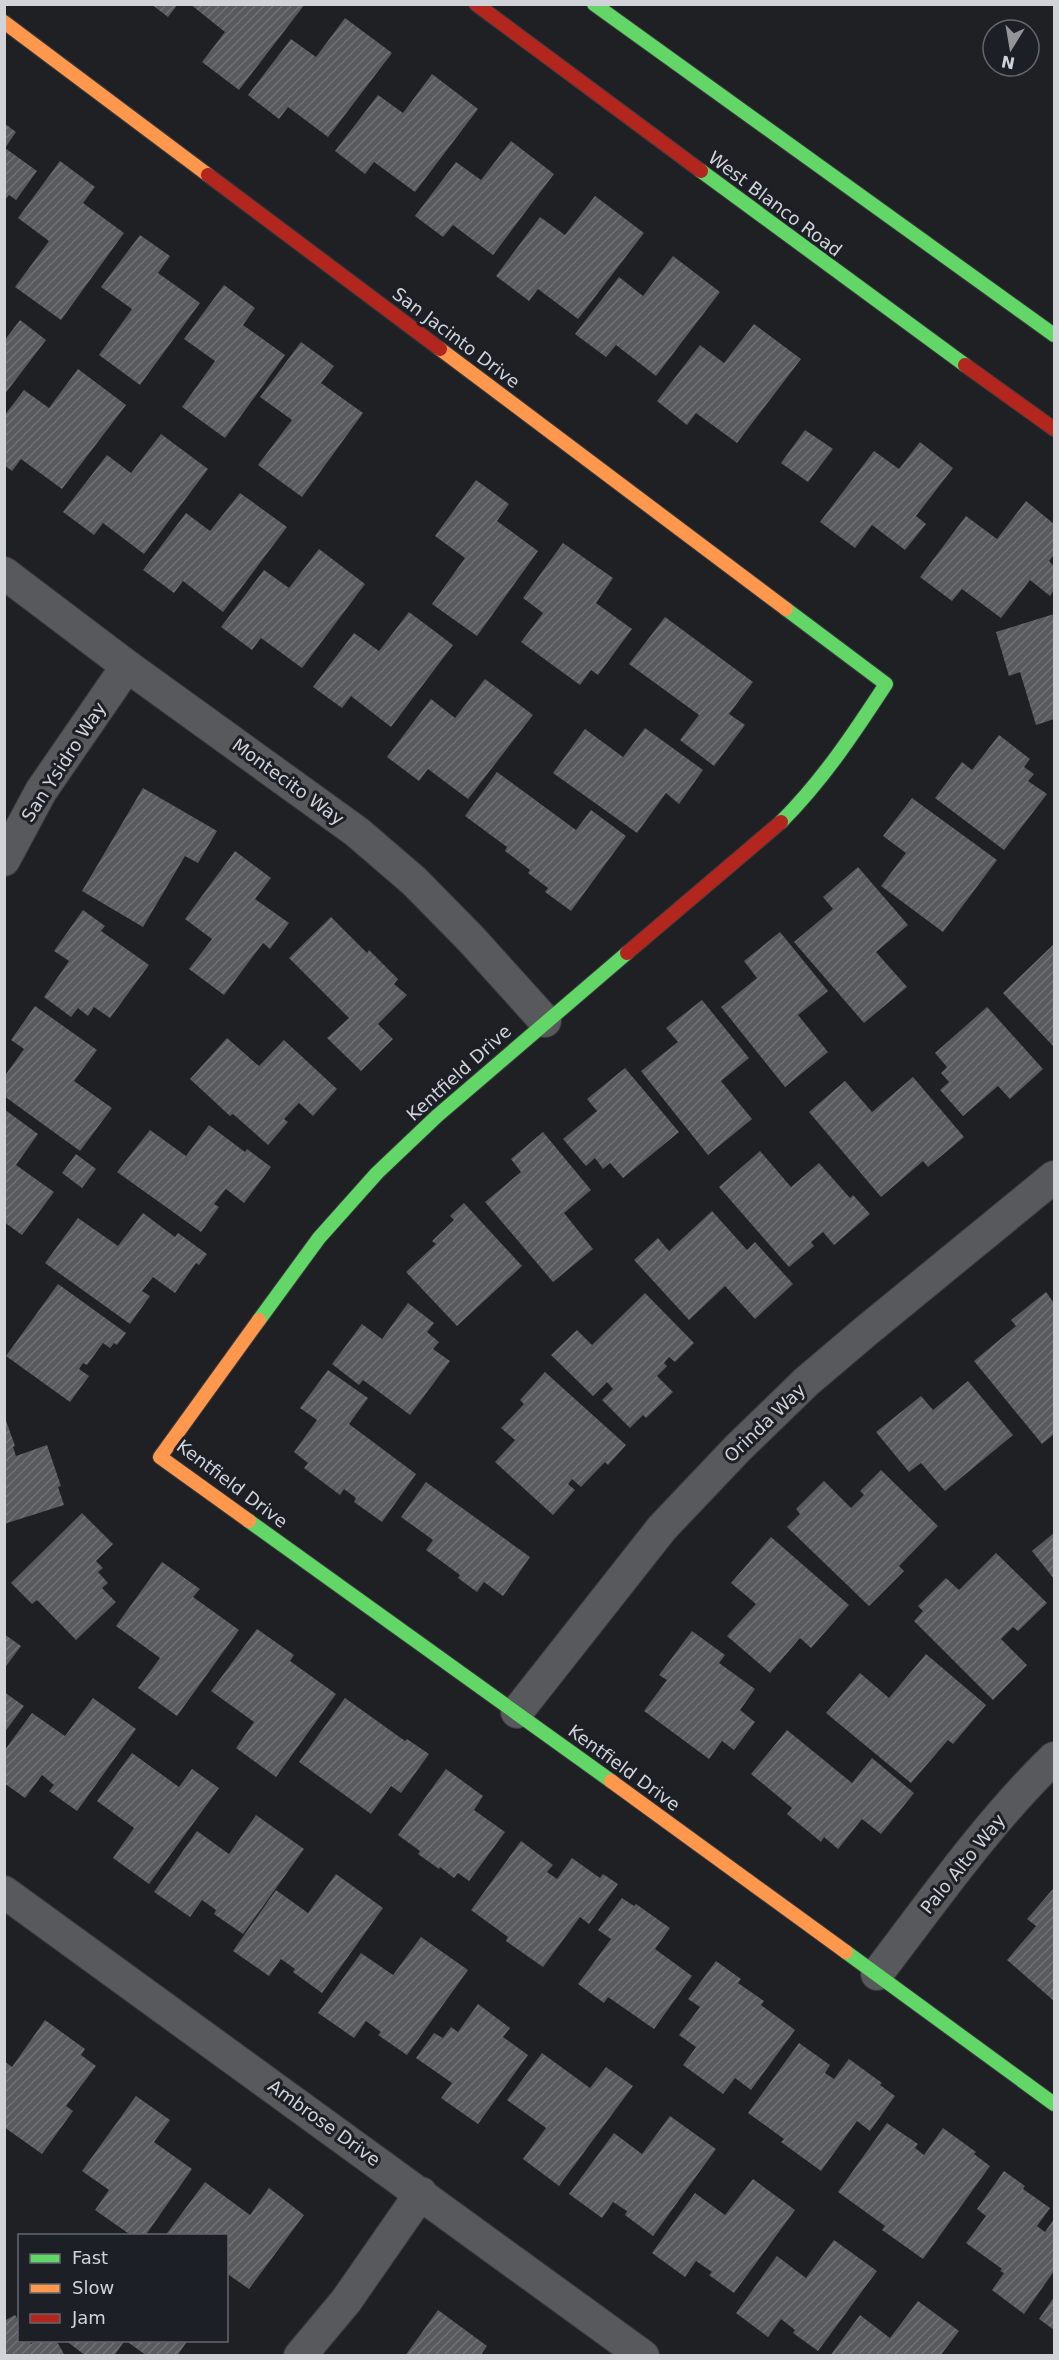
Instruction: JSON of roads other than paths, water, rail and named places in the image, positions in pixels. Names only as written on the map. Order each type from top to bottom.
[{"type":"street","name":"West Blanco Road","points":[[476,4],[844,278],[1054,429]]},
{"type":"street","points":[[594,4],[1054,334]]},
{"type":"street","name":"San Jacinto Drive","points":[[4,22],[886,684]]},
{"type":"street","name":"Montecito Way","points":[[4,573],[127,666],[357,832],[414,881],[455,922],[545,1021]]},
{"type":"street","name":"San Ysidro Way","points":[[4,860],[41,791],[127,666]]},
{"type":"street","name":"Kentfield Drive","points":[[886,684],[842,751],[806,797],[732,865],[545,1021],[377,1173],[319,1238],[160,1457],[517,1712],[1054,2104]]},
{"type":"street","name":"Orinda Way","points":[[517,1712],[662,1528],[737,1449],[806,1382],[1054,1177]]},
{"type":"street","name":"Palo Alto Way","points":[[877,1974],[981,1839],[1054,1758]]},
{"type":"street","name":"Ambrose Drive","points":[[5,1895],[644,2355]]},
{"type":"street","points":[[300,2355],[346,2301],[421,2193]]}]
